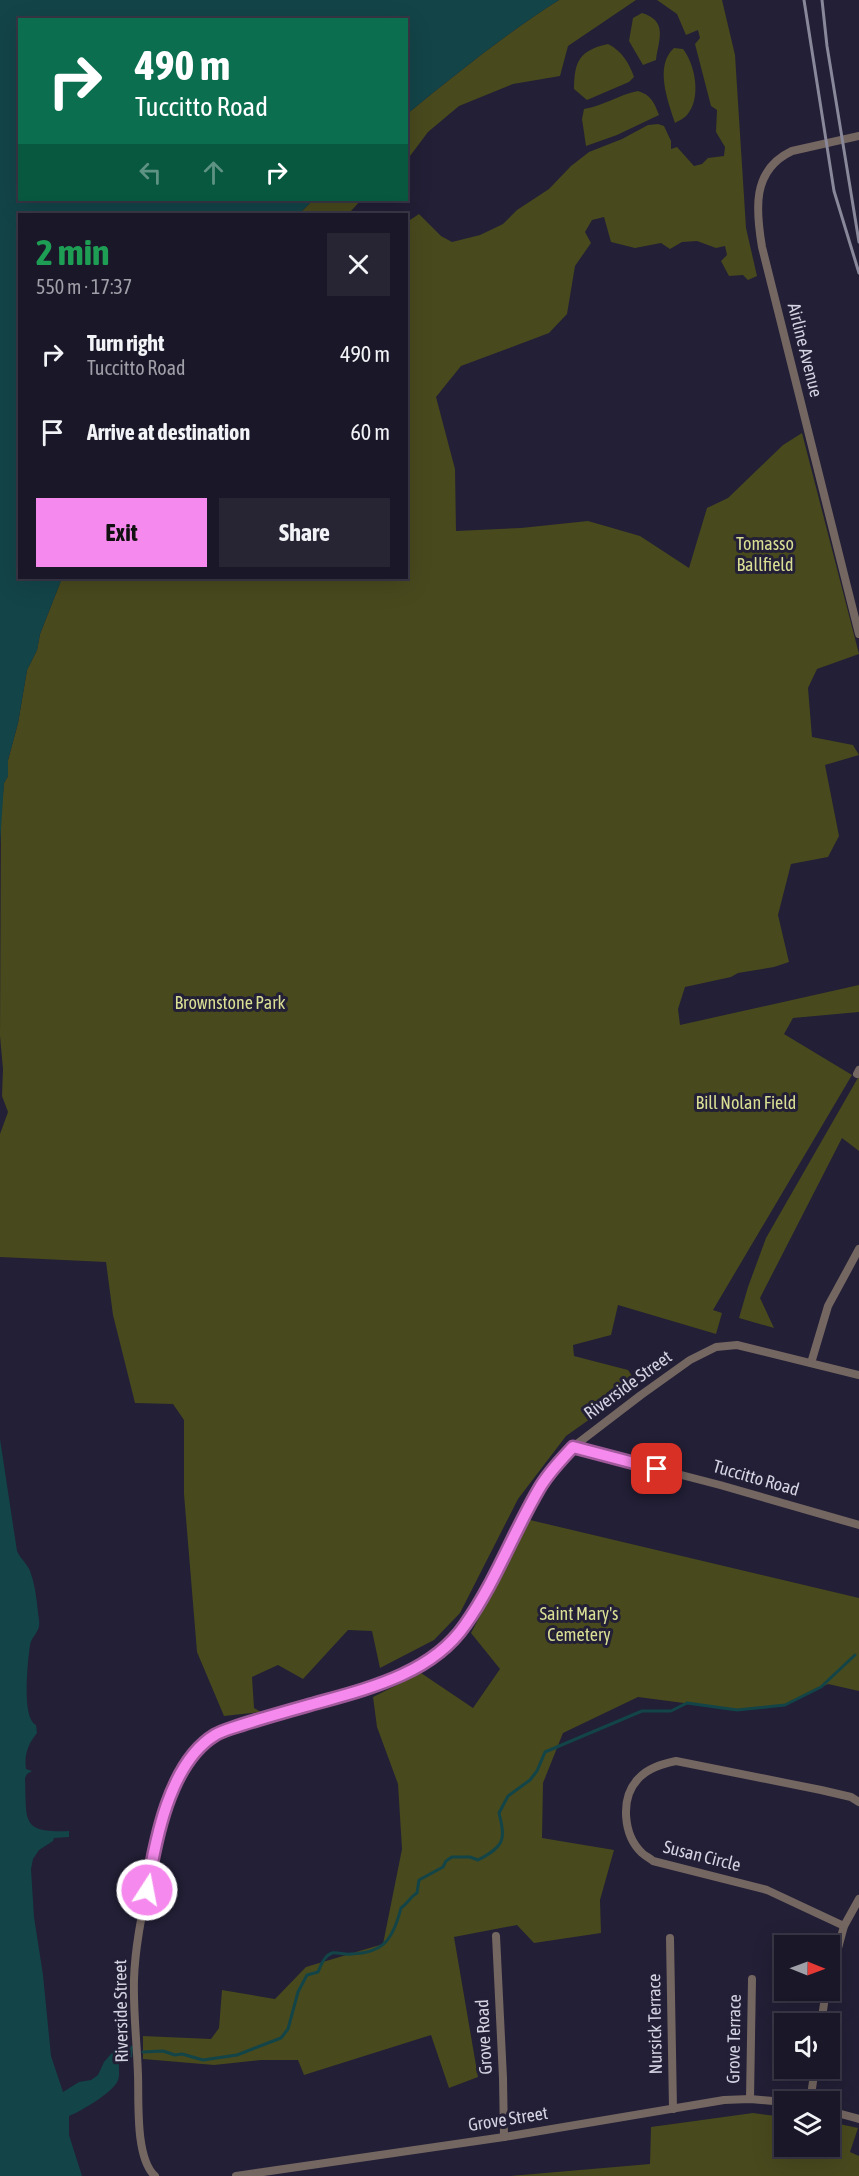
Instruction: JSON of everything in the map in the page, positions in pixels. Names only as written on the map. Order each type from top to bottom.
[{"type":"street","name":"Airline Avenue","points":[[859,136],[792,151],[783,156],[764,177],[757,210],[762,247],[859,634]]},
{"type":"street","points":[[811,1363],[828,1306],[859,1249]]},
{"type":"street","name":"Riverside Street","points":[[155,2176],[146,2165],[139,2118],[134,1991],[135,1955],[162,1820],[171,1792],[184,1769],[201,1747],[214,1736],[232,1728],[402,1675],[421,1665],[455,1639],[481,1600],[539,1488],[556,1465],[573,1447],[690,1360],[716,1347],[737,1345],[859,1375]]},
{"type":"street","name":"Tuccitto Road","points":[[573,1447],[720,1485],[859,1526]]},
{"type":"street","name":"Susan Circle","points":[[844,1926],[767,1890],[653,1861],[642,1853],[632,1839],[626,1819],[627,1799],[637,1779],[656,1766],[676,1761],[821,1790],[851,1797],[859,1802]]},
{"type":"street","points":[[840,1941],[844,1926],[859,1899]]},
{"type":"street","name":"Grove Road","points":[[496,1936],[504,2137]]},
{"type":"street","name":"Nursick Terrace","points":[[670,1938],[673,2109]]},
{"type":"street","name":"Grove Terrace","points":[[750,2099],[752,1979]]},
{"type":"street","name":"Grove Street","points":[[236,2176],[504,2137],[724,2100],[774,2101]]},
{"type":"street","points":[[840,2114],[859,2119]]},
{"type":"green space","points":[[559,0],[636,0],[568,46],[560,76],[513,84],[459,106],[428,132],[408,159],[408,113],[462,69]]},
{"type":"green space","points":[[657,0],[722,0],[735,55],[746,228],[757,276],[748,280],[743,275],[729,276],[721,261],[727,255],[725,246],[716,248],[697,241],[682,242],[670,249],[661,243],[635,248],[611,242],[604,217],[592,220],[585,232],[591,243],[575,266],[567,314],[549,333],[461,366],[436,397],[455,469],[456,531],[521,528],[588,521],[640,536],[689,568],[707,508],[728,498],[783,445],[802,433],[859,654],[817,669],[808,688],[812,737],[853,745],[859,755],[825,765],[839,836],[828,857],[791,864],[778,915],[789,962],[685,987],[678,1009],[680,1025],[859,985],[859,1012],[793,1018],[784,1034],[852,1075],[713,1310],[722,1313],[716,1334],[618,1305],[611,1335],[573,1345],[574,1356],[628,1370],[638,1385],[566,1436],[518,1499],[460,1613],[434,1640],[380,1668],[372,1631],[348,1630],[303,1679],[278,1665],[252,1677],[254,1708],[261,1712],[224,1716],[197,1652],[184,1494],[184,1420],[173,1404],[135,1403],[113,1315],[106,1262],[0,1257],[0,1134],[8,1112],[2,1096],[3,1069],[0,1036],[1,815],[4,783],[8,776],[8,760],[18,723],[27,670],[37,650],[40,634],[62,579],[408,579],[408,221],[419,214],[441,236],[452,242],[480,235],[503,224],[517,210],[549,189],[571,166],[589,152],[622,139],[648,125],[664,126],[671,141],[671,149],[677,147],[694,166],[702,164],[708,158],[724,156],[725,147],[716,132],[717,110],[711,106],[695,44],[700,38],[698,30],[686,35],[677,14]]},
{"type":"green space","points":[[642,13],[656,21],[660,32],[656,60],[643,65],[629,41],[633,18]]},
{"type":"green space","points":[[608,44],[624,58],[634,77],[629,82],[587,100],[574,89],[577,64],[585,53]]},
{"type":"green space","points":[[674,48],[683,49],[687,55],[695,81],[692,108],[686,116],[675,123],[664,84],[665,64]]},
{"type":"green space","points":[[638,91],[652,100],[659,115],[617,135],[586,146],[582,119],[584,109]]},
{"type":"green space","points":[[312,201],[360,201],[352,213],[300,213]]},
{"type":"green space","points":[[859,1076],[859,1151],[842,1138],[760,1298],[774,1328],[739,1318],[766,1238]]},
{"type":"green space","name":"Saint Mary's Cemetery","points":[[530,1520],[859,1598],[859,1691],[828,1684],[785,1705],[737,1710],[638,1697],[563,1733],[543,1783],[542,1838],[614,1850],[600,1900],[601,1933],[534,1943],[517,1925],[454,1937],[478,2077],[449,2088],[431,2035],[304,2075],[298,2060],[261,2060],[214,2065],[143,2059],[143,2036],[211,2039],[219,2028],[222,1990],[275,1999],[306,1967],[383,1944],[402,1849],[398,1784],[377,1727],[373,1697],[421,1673],[473,1708],[500,1669],[471,1633]]},
{"type":"green space","points":[[753,2113],[774,2116],[774,2157],[840,2157],[840,2124],[858,2128],[850,2152],[859,2156],[859,2176],[510,2176],[650,2164],[651,2127]]},
{"type":"shaded area","points":[[0,0],[559,0],[500,40],[408,113],[408,18],[18,18],[18,201],[312,201],[300,213],[18,213],[18,579],[62,579],[40,634],[37,650],[27,670],[18,723],[8,760],[8,776],[4,783],[0,844]]},
{"type":"shaded area","points":[[0,1439],[17,1551],[33,1579],[39,1620],[38,1631],[30,1645],[27,1675],[28,1711],[31,1720],[36,1725],[37,1733],[26,1754],[26,1769],[32,1771],[25,1778],[27,1814],[29,1821],[42,1830],[69,1831],[69,1837],[54,1838],[39,1850],[33,1859],[31,1869],[34,1917],[43,1975],[51,2056],[63,2092],[79,2082],[91,2080],[98,2075],[104,2062],[118,2046],[133,2046],[132,2057],[122,2057],[120,2060],[119,2077],[111,2090],[97,2101],[69,2116],[69,2135],[82,2176],[0,2176]]},
{"type":"waterway","points":[[143,2052],[163,2051],[203,2060],[237,2055],[281,2038],[288,2029],[298,1992],[307,1975],[318,1972],[327,1956],[332,1953],[362,1953],[379,1947],[390,1936],[401,1908],[417,1893],[419,1880],[443,1867],[452,1857],[470,1857],[478,1860],[498,1846],[502,1836],[499,1813],[508,1796],[530,1780],[537,1771],[545,1752],[642,1711],[671,1711],[687,1703],[737,1710],[785,1705],[821,1687],[855,1655]]},
{"type":"railway","points":[[804,0],[834,191],[859,273]]},
{"type":"railway","points":[[822,0],[827,46],[859,242]]},
{"type":"route","points":[[147,1890],[157,1837],[171,1792],[191,1759],[214,1736],[232,1728],[402,1675],[421,1665],[455,1639],[481,1600],[539,1488],[573,1447],[657,1469]]},
{"type":"park label","name":"Tomasso Ballfield","points":[[765,554]]},
{"type":"park label","name":"Brownstone Park","points":[[230,1003]]},
{"type":"park label","name":"Bill Nolan Field","points":[[746,1103]]}]
